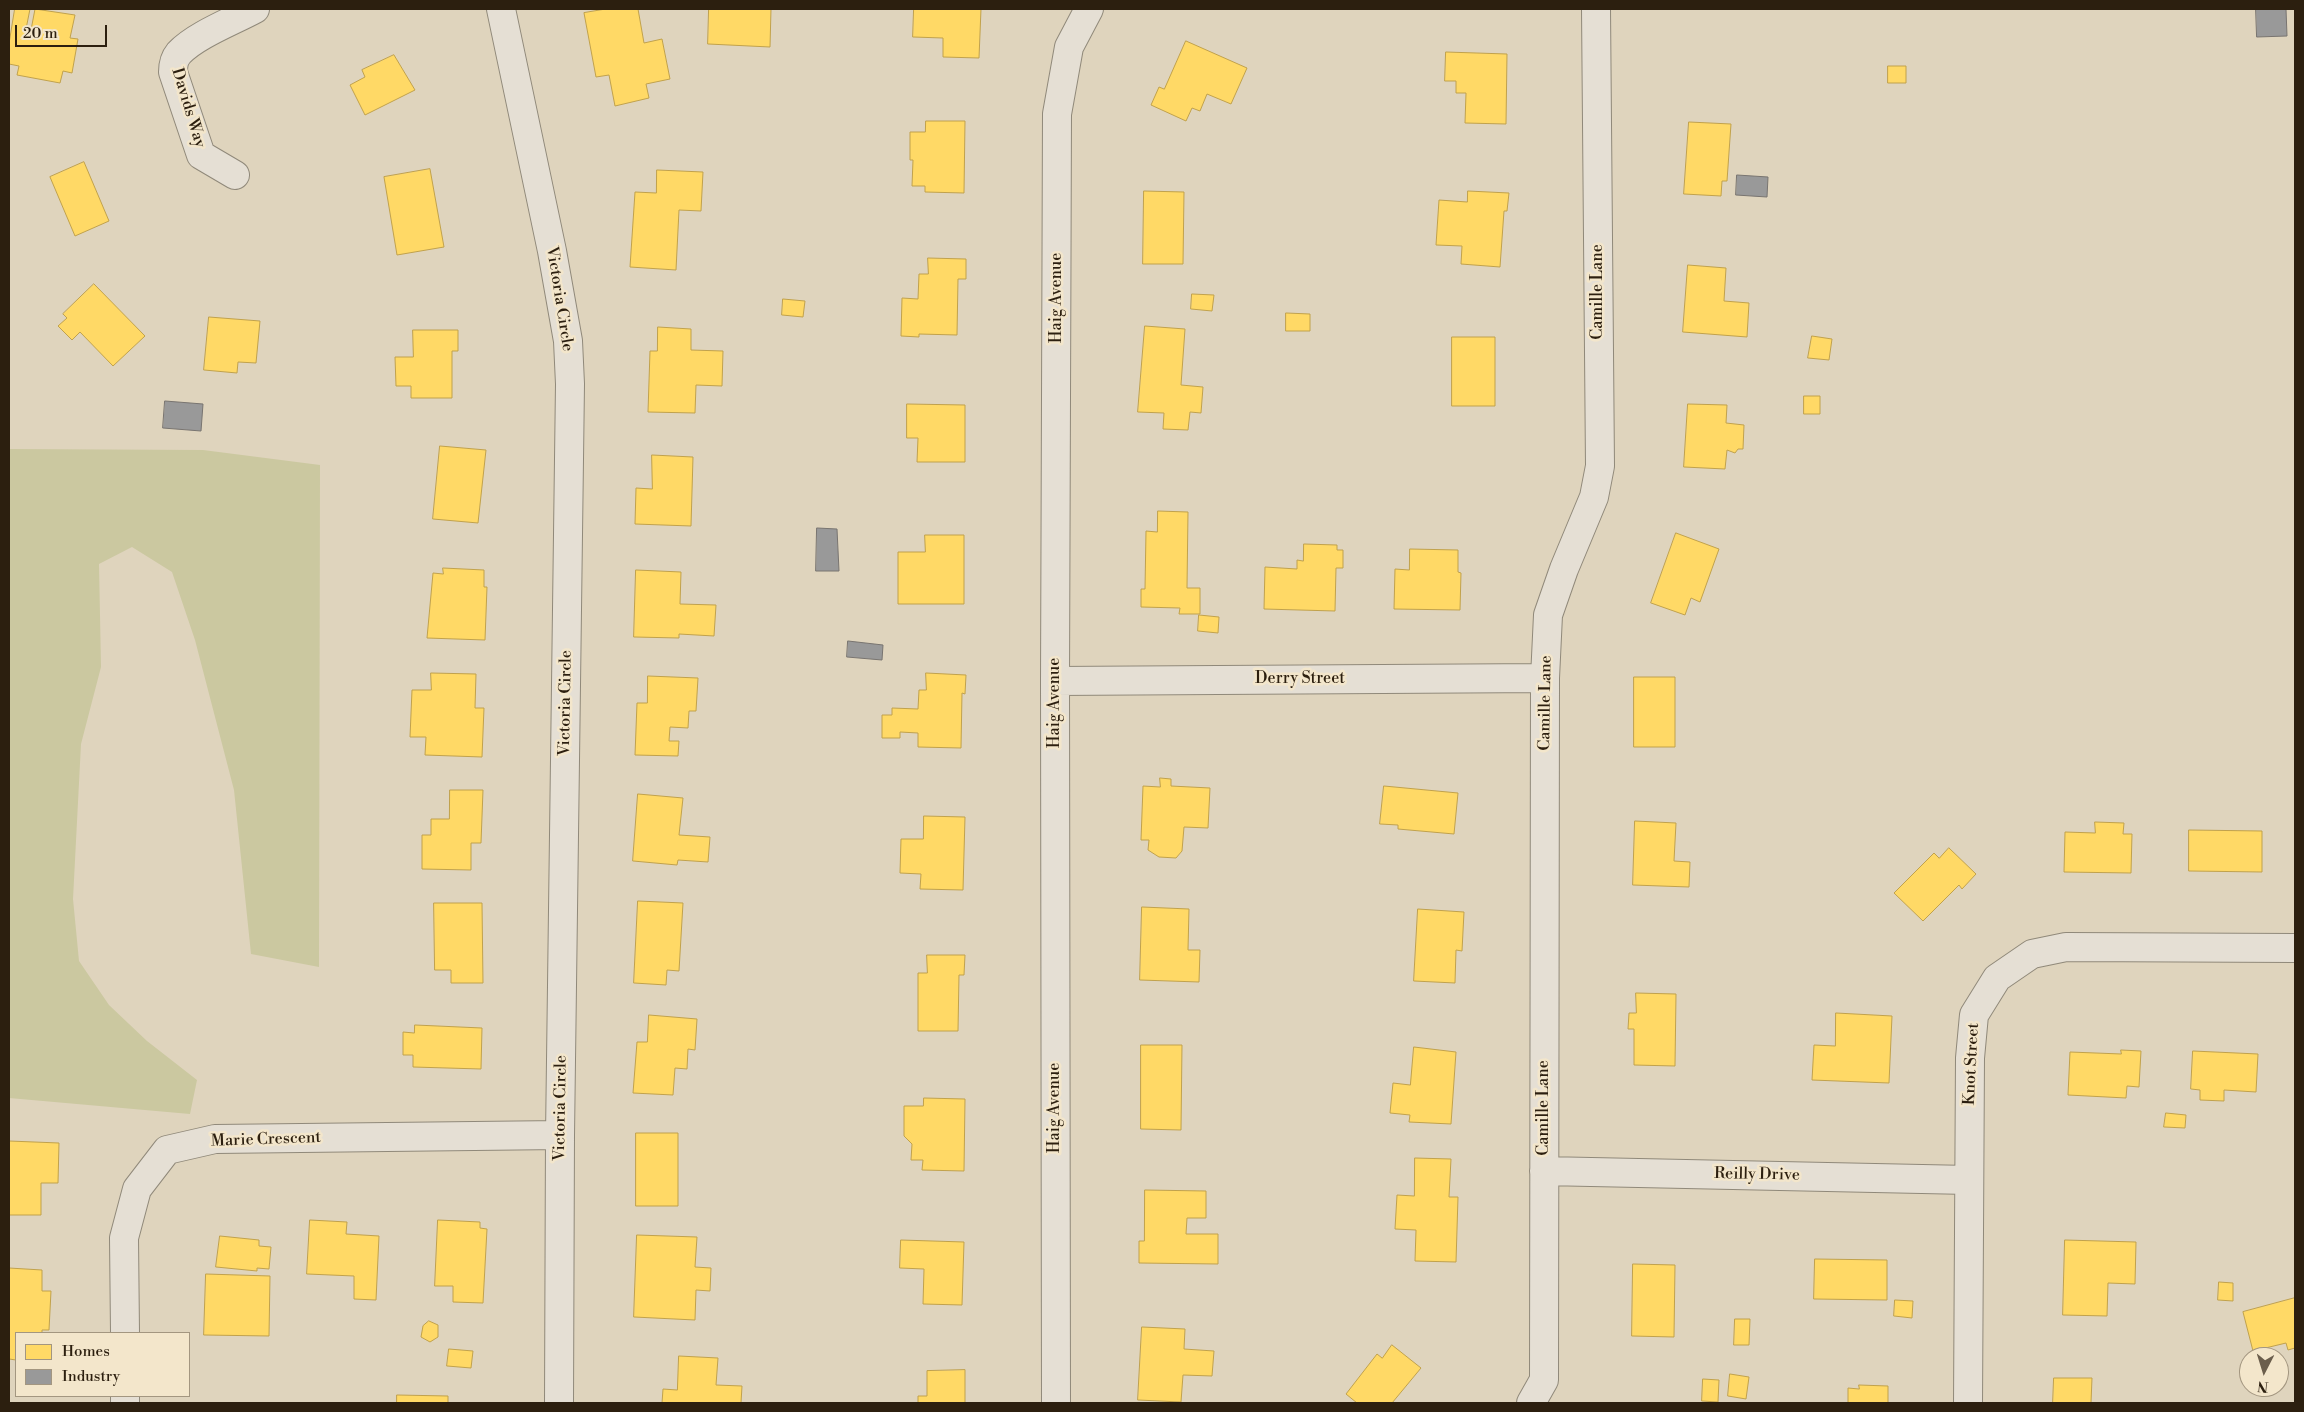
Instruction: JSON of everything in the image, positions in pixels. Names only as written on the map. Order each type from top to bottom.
[{"type":"street","name":"Davids Way","points":[[235,175],[202,155],[173,72],[173,62],[178,54],[190,44],[255,9]]},
{"type":"street","name":"Victoria Circle","points":[[502,9],[552,251],[568,341],[570,384],[560,1135],[560,1403]]},
{"type":"street","name":"Haig Avenue","points":[[1056,1403],[1055,681],[1057,114],[1069,47],[1089,9]]},
{"type":"street","name":"Camille Lane","points":[[1531,1403],[1544,1380],[1545,678],[1548,615],[1564,569],[1594,497],[1600,466],[1596,9]]},
{"type":"street","name":"Derry Street","points":[[1055,681],[1545,678]]},
{"type":"street","name":"Knot Street","points":[[1968,1403],[1970,1058],[1974,1014],[1997,978],[2032,954],[2066,947],[2295,948]]},
{"type":"street","name":"Marie Crescent","points":[[124,1332],[124,1238],[137,1189],[167,1150],[215,1139],[560,1135]]},
{"type":"street","name":"Reilly Drive","points":[[1544,1171],[1969,1180]]},
{"type":"shaded area","points":[[9,449],[203,450],[320,465],[319,967],[251,954],[234,790],[195,640],[172,572],[132,547],[99,564],[101,667],[81,744],[73,899],[79,961],[109,1005],[147,1041],[197,1080],[190,1114],[9,1098]]},
{"type":"building: Homes","points":[[15,9],[30,9],[26,29],[31,30],[35,9],[75,15],[70,38],[78,39],[72,73],[63,71],[60,83],[17,75],[19,66],[9,64],[9,44]]},
{"type":"building: Homes","points":[[606,9],[638,9],[644,43],[662,39],[670,79],[646,84],[649,98],[615,106],[609,75],[596,77],[584,13]]},
{"type":"building: Homes","points":[[709,9],[771,9],[770,47],[708,44]]},
{"type":"building: Homes","points":[[914,9],[981,9],[979,58],[943,57],[943,38],[913,37]]},
{"type":"building: Homes","points":[[1186,41],[1247,68],[1231,104],[1207,94],[1200,111],[1192,108],[1186,121],[1151,105],[1159,87],[1164,89]]},
{"type":"building: Homes","points":[[1446,52],[1507,54],[1506,124],[1465,123],[1466,93],[1456,93],[1456,81],[1445,81]]},
{"type":"building: Homes","points":[[394,55],[415,90],[365,115],[350,85],[365,77],[362,70]]},
{"type":"building: Homes","points":[[1888,66],[1906,66],[1906,83],[1888,83]]},
{"type":"building: Homes","points":[[926,121],[965,121],[964,193],[925,192],[925,186],[912,186],[913,160],[910,160],[910,132],[925,132]]},
{"type":"building: Homes","points":[[1689,122],[1731,124],[1727,181],[1722,181],[1721,196],[1684,194]]},
{"type":"building: Homes","points":[[84,162],[109,221],[75,236],[50,177]]},
{"type":"building: Homes","points":[[430,169],[444,247],[397,255],[384,177]]},
{"type":"building: Homes","points":[[657,170],[703,172],[701,211],[679,210],[676,270],[630,267],[635,192],[656,193]]},
{"type":"building: Homes","points":[[1144,191],[1184,192],[1183,264],[1143,264]]},
{"type":"building: Homes","points":[[1468,191],[1509,193],[1507,211],[1504,211],[1500,267],[1461,264],[1462,246],[1436,245],[1439,200],[1467,202]]},
{"type":"building: Homes","points":[[928,258],[966,259],[966,279],[958,279],[957,335],[919,334],[919,337],[901,336],[902,298],[918,299],[919,274],[928,274]]},
{"type":"building: Homes","points":[[1688,265],[1726,268],[1724,301],[1749,303],[1747,337],[1683,332]]},
{"type":"building: Homes","points":[[94,284],[145,336],[113,366],[80,332],[72,340],[58,326],[67,318],[63,314]]},
{"type":"building: Homes","points":[[1192,294],[1214,295],[1212,311],[1191,309]]},
{"type":"building: Homes","points":[[783,299],[805,301],[803,317],[782,315]]},
{"type":"building: Homes","points":[[1286,313],[1310,314],[1310,331],[1286,331]]},
{"type":"building: Homes","points":[[209,317],[260,321],[256,363],[238,362],[237,373],[204,370]]},
{"type":"building: Homes","points":[[1145,326],[1185,329],[1181,385],[1203,387],[1201,413],[1190,412],[1188,430],[1163,429],[1164,413],[1138,412]]},
{"type":"building: Homes","points":[[658,327],[691,329],[691,350],[723,351],[722,386],[696,385],[695,413],[648,412],[650,351],[657,351]]},
{"type":"building: Homes","points":[[413,330],[458,330],[458,351],[452,351],[452,398],[411,398],[411,386],[396,386],[395,357],[413,357]]},
{"type":"building: Homes","points":[[1812,336],[1832,339],[1829,360],[1808,358]]},
{"type":"building: Homes","points":[[1452,337],[1495,337],[1495,406],[1452,406]]},
{"type":"building: Homes","points":[[1804,396],[1820,396],[1820,414],[1804,414]]},
{"type":"building: Homes","points":[[907,404],[965,405],[965,462],[917,462],[918,438],[907,438]]},
{"type":"building: Homes","points":[[1688,404],[1727,405],[1726,423],[1744,425],[1743,449],[1738,449],[1735,453],[1727,450],[1725,469],[1684,467]]},
{"type":"building: Homes","points":[[440,446],[486,450],[478,523],[433,519]]},
{"type":"building: Homes","points":[[652,455],[693,457],[691,526],[635,524],[636,488],[652,489]]},
{"type":"building: Homes","points":[[1158,511],[1188,512],[1187,588],[1200,588],[1200,614],[1179,614],[1180,608],[1141,607],[1141,589],[1145,589],[1146,531],[1157,532]]},
{"type":"building: Homes","points":[[1676,533],[1719,549],[1700,602],[1691,598],[1685,615],[1651,603]]},
{"type":"building: Homes","points":[[925,535],[964,535],[964,604],[898,604],[898,552],[925,552]]},
{"type":"building: Homes","points":[[1304,544],[1337,545],[1337,550],[1343,550],[1343,568],[1336,568],[1335,611],[1264,609],[1265,567],[1297,569],[1297,560],[1303,561]]},
{"type":"building: Homes","points":[[1410,549],[1458,550],[1458,572],[1461,573],[1460,610],[1394,609],[1395,569],[1409,570]]},
{"type":"building: Homes","points":[[443,568],[484,570],[484,587],[487,587],[485,640],[427,638],[433,573],[443,574]]},
{"type":"building: Homes","points":[[636,570],[681,572],[680,604],[716,605],[714,636],[679,634],[679,638],[634,637]]},
{"type":"building: Homes","points":[[1199,615],[1219,617],[1218,633],[1198,631]]},
{"type":"building: Homes","points":[[431,673],[476,674],[475,708],[484,708],[482,757],[425,755],[426,737],[410,737],[412,690],[431,690]]},
{"type":"building: Homes","points":[[926,673],[966,675],[965,694],[962,693],[961,748],[918,747],[918,733],[900,732],[900,738],[882,738],[882,715],[892,715],[892,708],[918,709],[919,690],[926,690]]},
{"type":"building: Homes","points":[[648,676],[698,678],[696,711],[689,711],[688,728],[670,727],[669,741],[679,741],[678,756],[635,755],[637,703],[647,703]]},
{"type":"building: Homes","points":[[1634,677],[1675,677],[1675,747],[1634,747]]},
{"type":"building: Homes","points":[[1160,778],[1171,779],[1171,786],[1210,788],[1208,828],[1184,827],[1182,851],[1176,858],[1159,857],[1148,850],[1149,840],[1141,840],[1143,786],[1160,787]]},
{"type":"building: Homes","points":[[1384,786],[1458,793],[1454,834],[1398,829],[1398,825],[1380,824]]},
{"type":"building: Homes","points":[[450,790],[483,790],[481,843],[471,843],[471,870],[422,869],[422,835],[431,835],[431,819],[449,819]]},
{"type":"building: Homes","points":[[638,794],[683,798],[679,835],[710,837],[708,862],[678,860],[677,865],[633,861]]},
{"type":"building: Homes","points":[[924,816],[965,817],[963,890],[920,889],[921,874],[900,873],[901,839],[923,839]]},
{"type":"building: Homes","points":[[1635,821],[1676,823],[1674,861],[1690,862],[1689,887],[1633,885]]},
{"type":"building: Homes","points":[[2095,822],[2124,823],[2123,834],[2132,834],[2131,873],[2064,872],[2065,832],[2095,833]]},
{"type":"building: Homes","points":[[2189,830],[2262,831],[2262,872],[2189,871]]},
{"type":"building: Homes","points":[[1949,848],[1976,874],[1962,889],[1959,885],[1923,921],[1894,893],[1934,853],[1939,858]]},
{"type":"building: Homes","points":[[638,901],[683,903],[679,971],[667,970],[666,985],[634,983]]},
{"type":"building: Homes","points":[[434,903],[482,903],[483,983],[451,983],[451,970],[435,970]]},
{"type":"building: Homes","points":[[1142,907],[1189,909],[1188,950],[1200,950],[1199,982],[1140,980]]},
{"type":"building: Homes","points":[[1418,909],[1464,912],[1462,951],[1456,950],[1455,983],[1414,981]]},
{"type":"building: Homes","points":[[927,955],[965,955],[964,975],[959,975],[958,1031],[918,1031],[918,973],[927,973]]},
{"type":"building: Homes","points":[[1636,993],[1676,994],[1675,1066],[1634,1065],[1634,1029],[1628,1029],[1629,1013],[1636,1013]]},
{"type":"building: Homes","points":[[1836,1013],[1892,1016],[1889,1083],[1812,1080],[1814,1045],[1835,1046]]},
{"type":"building: Homes","points":[[649,1015],[697,1019],[695,1050],[688,1049],[687,1069],[675,1068],[673,1095],[633,1093],[637,1042],[647,1042]]},
{"type":"building: Homes","points":[[415,1025],[482,1028],[481,1069],[413,1067],[413,1055],[403,1055],[403,1032],[414,1033]]},
{"type":"building: Homes","points":[[1141,1045],[1182,1045],[1181,1130],[1141,1129]]},
{"type":"building: Homes","points":[[1414,1047],[1456,1052],[1451,1124],[1409,1122],[1410,1115],[1390,1113],[1393,1083],[1410,1085]]},
{"type":"building: Homes","points":[[2121,1050],[2141,1051],[2139,1087],[2127,1086],[2126,1098],[2068,1095],[2070,1052],[2121,1054]]},
{"type":"building: Homes","points":[[2193,1051],[2258,1054],[2256,1092],[2224,1090],[2224,1101],[2200,1100],[2200,1090],[2191,1089]]},
{"type":"building: Homes","points":[[924,1098],[965,1099],[964,1171],[922,1170],[923,1160],[911,1160],[912,1144],[904,1136],[904,1106],[923,1106]]},
{"type":"building: Homes","points":[[2166,1113],[2186,1115],[2185,1128],[2164,1127]]},
{"type":"building: Homes","points":[[636,1133],[678,1133],[678,1206],[636,1206]]},
{"type":"building: Homes","points":[[9,1141],[59,1143],[58,1183],[41,1183],[41,1215],[9,1215]]},
{"type":"building: Homes","points":[[1415,1158],[1451,1159],[1449,1197],[1458,1197],[1456,1262],[1415,1261],[1416,1230],[1395,1229],[1397,1195],[1414,1196]]},
{"type":"building: Homes","points":[[1145,1190],[1206,1191],[1206,1218],[1187,1218],[1186,1234],[1218,1234],[1218,1264],[1139,1263],[1139,1241],[1144,1241]]},
{"type":"building: Homes","points":[[310,1220],[347,1222],[346,1234],[379,1236],[376,1300],[354,1299],[354,1276],[307,1274]]},
{"type":"building: Homes","points":[[438,1220],[480,1222],[480,1228],[487,1229],[483,1303],[453,1302],[453,1286],[435,1286]]},
{"type":"building: Homes","points":[[637,1235],[697,1237],[695,1267],[711,1268],[710,1291],[696,1290],[695,1320],[634,1317]]},
{"type":"building: Homes","points":[[220,1236],[259,1240],[259,1246],[271,1247],[269,1269],[257,1268],[257,1271],[216,1267]]},
{"type":"building: Homes","points":[[901,1240],[964,1242],[962,1305],[923,1304],[924,1269],[900,1268]]},
{"type":"building: Homes","points":[[2065,1240],[2136,1242],[2135,1284],[2108,1283],[2107,1316],[2063,1315]]},
{"type":"building: Homes","points":[[1815,1259],[1887,1260],[1887,1300],[1814,1299]]},
{"type":"building: Homes","points":[[1633,1264],[1675,1265],[1674,1337],[1632,1336]]},
{"type":"building: Homes","points":[[9,1268],[42,1270],[42,1291],[51,1291],[49,1330],[42,1330],[42,1332],[15,1332],[15,1360],[9,1359]]},
{"type":"building: Homes","points":[[206,1274],[270,1276],[269,1336],[204,1335]]},
{"type":"building: Homes","points":[[2219,1282],[2233,1283],[2233,1301],[2218,1300]]},
{"type":"building: Homes","points":[[2295,1298],[2295,1348],[2289,1350],[2286,1343],[2270,1347],[2252,1347],[2243,1312]]},
{"type":"building: Homes","points":[[1895,1300],[1913,1301],[1912,1318],[1894,1316]]},
{"type":"building: Homes","points":[[1735,1319],[1750,1319],[1749,1345],[1734,1345]]},
{"type":"building: Homes","points":[[429,1321],[438,1325],[438,1337],[430,1342],[421,1337],[423,1326]]},
{"type":"building: Homes","points":[[1142,1327],[1185,1329],[1184,1349],[1214,1351],[1212,1376],[1183,1375],[1181,1402],[1138,1400]]},
{"type":"building: Homes","points":[[1392,1345],[1421,1368],[1392,1403],[1357,1403],[1346,1394],[1377,1354],[1382,1358]]},
{"type":"building: Homes","points":[[449,1349],[473,1351],[471,1368],[447,1366]]},
{"type":"building: Homes","points":[[679,1356],[718,1358],[716,1385],[742,1386],[741,1403],[662,1403],[663,1389],[677,1390]]},
{"type":"building: Homes","points":[[965,1370],[965,1403],[918,1403],[918,1396],[927,1396],[927,1371]]},
{"type":"building: Homes","points":[[1730,1374],[1749,1377],[1746,1399],[1728,1396]]},
{"type":"building: Homes","points":[[2054,1378],[2092,1378],[2091,1403],[2053,1403]]},
{"type":"building: Homes","points":[[1703,1379],[1719,1380],[1718,1402],[1702,1401]]},
{"type":"building: Homes","points":[[1859,1385],[1888,1386],[1888,1403],[1848,1403],[1848,1388],[1859,1389]]},
{"type":"building: Homes","points":[[397,1395],[448,1396],[448,1403],[397,1403]]},
{"type":"building: Industry","points":[[2256,9],[2286,9],[2287,36],[2257,37]]},
{"type":"building: Industry","points":[[1737,175],[1768,177],[1767,197],[1736,195]]},
{"type":"building: Industry","points":[[165,401],[203,404],[201,431],[163,428]]},
{"type":"building: Industry","points":[[817,528],[837,529],[839,571],[816,571]]},
{"type":"building: Industry","points":[[848,641],[883,645],[882,660],[847,657]]}]
